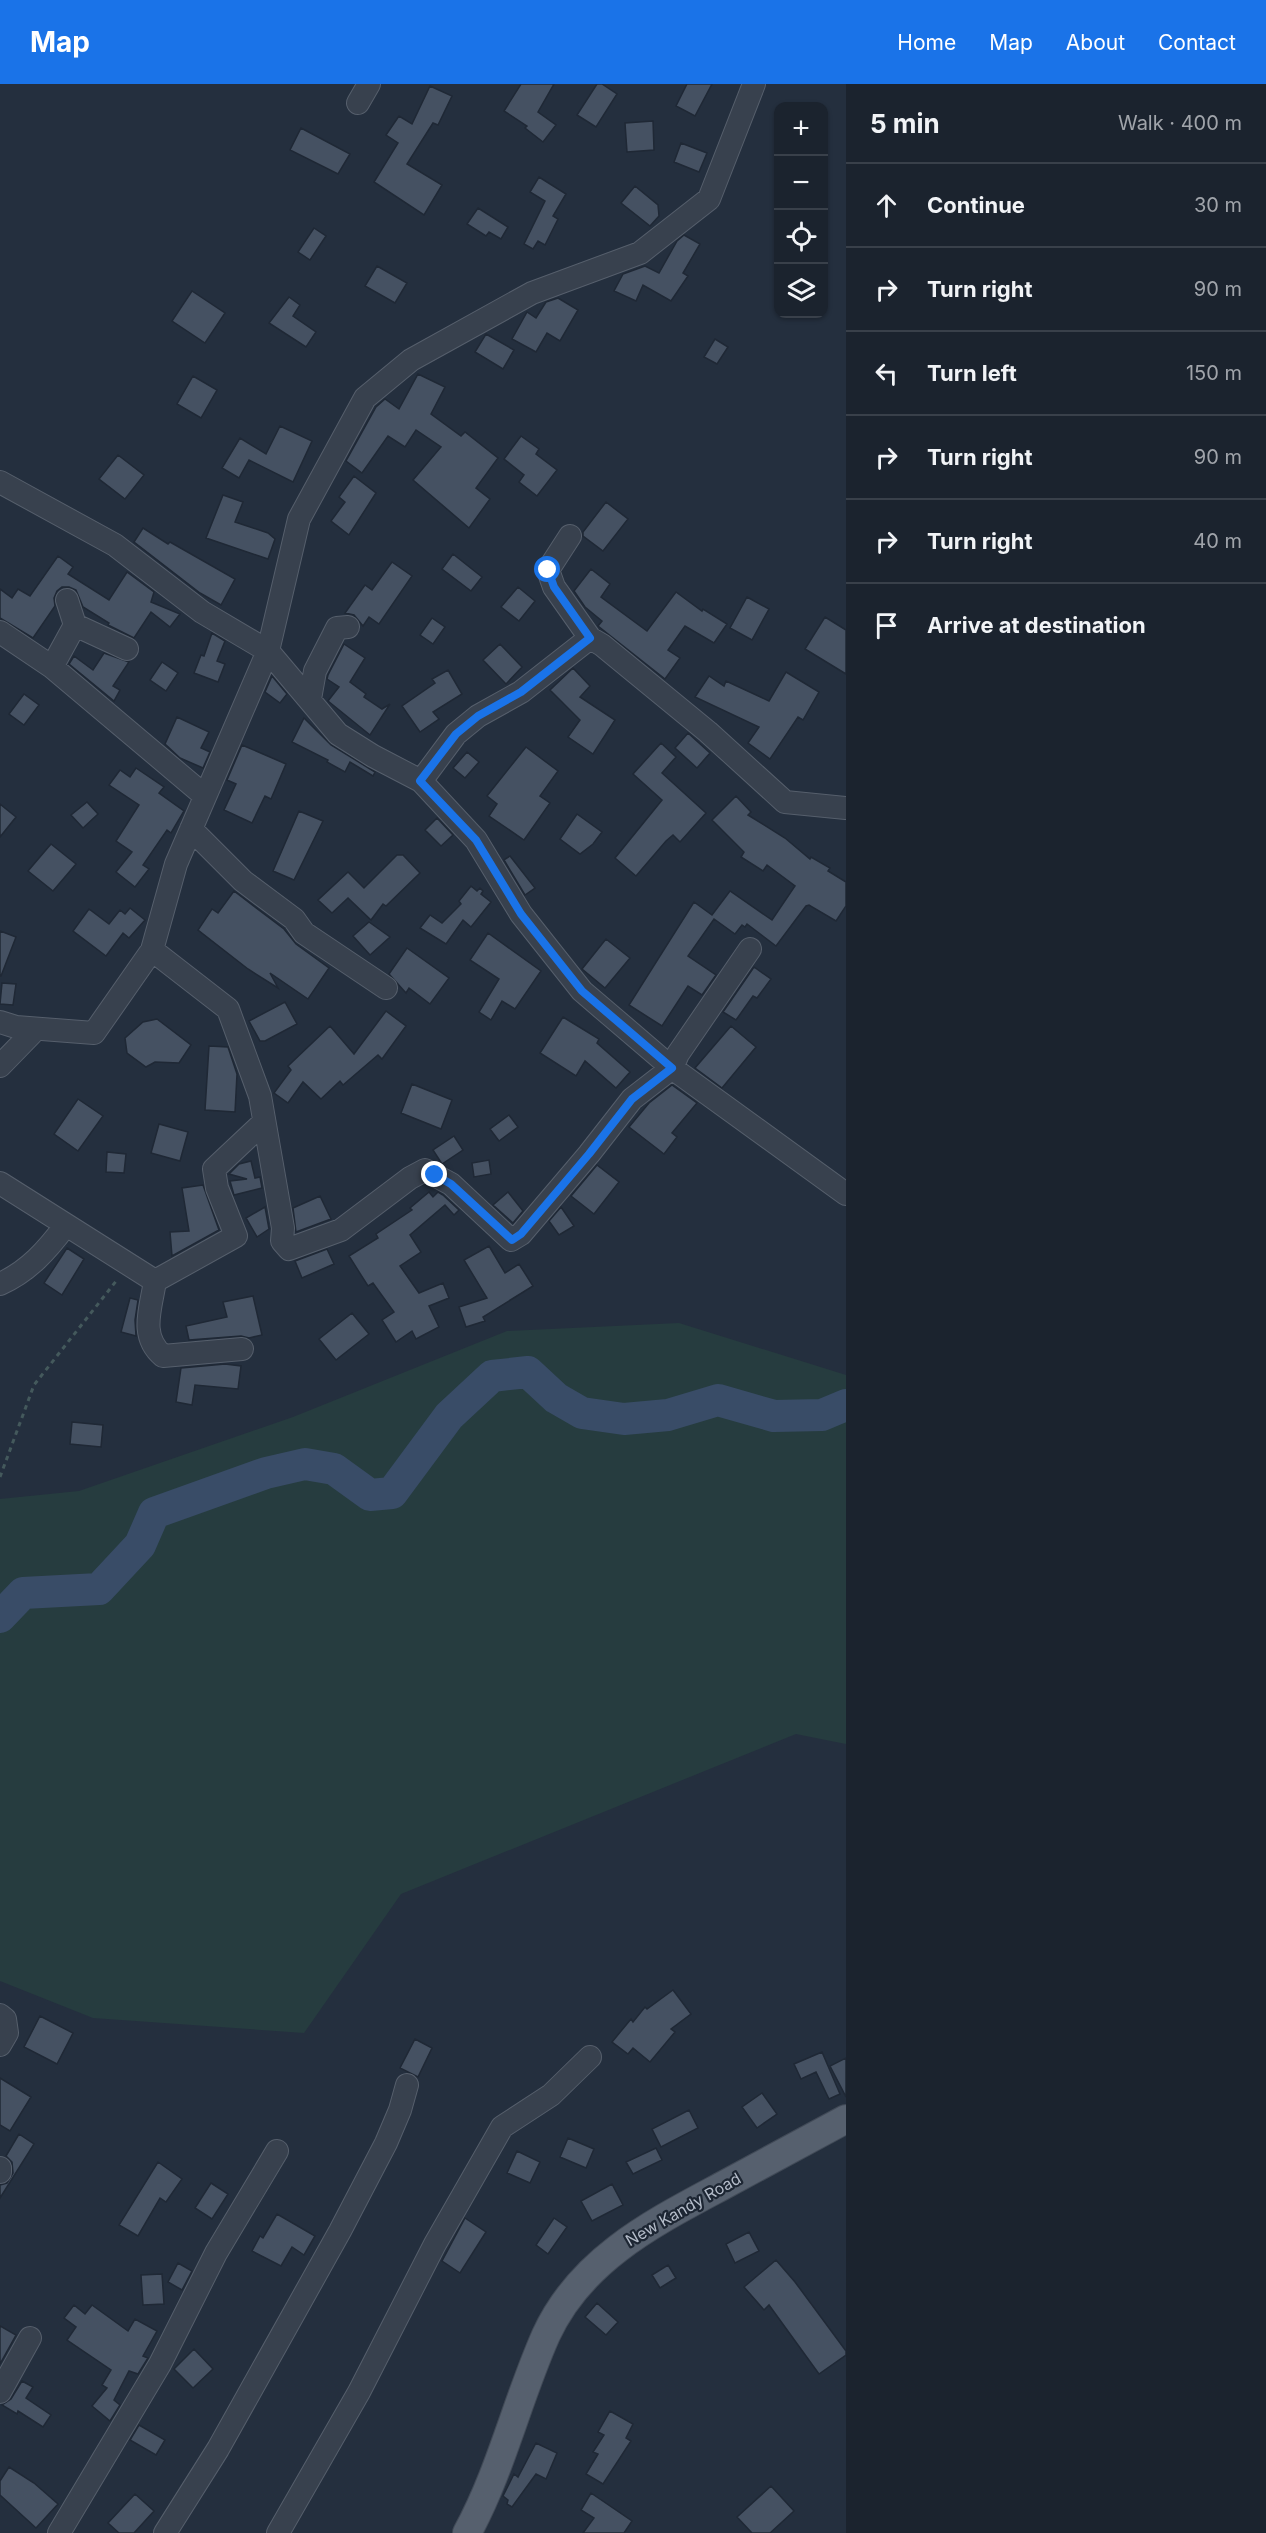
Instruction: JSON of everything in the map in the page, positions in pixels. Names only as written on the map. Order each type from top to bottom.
[{"type":"main road","name":"New Kandy Road","points":[[467,2533],[547,2334],[565,2302],[587,2276],[616,2249],[652,2224],[846,2119]]},
{"type":"street","points":[[0,1022],[16,1027],[94,1033],[152,950],[176,864],[268,651],[299,519],[365,398],[411,360],[532,294],[640,253],[709,199],[754,84]]},
{"type":"street","points":[[0,482],[115,545],[202,612],[268,651],[338,734],[420,781],[476,840],[521,914],[582,991],[672,1068],[846,1194]]},
{"type":"street","points":[[570,536],[548,570],[554,587],[590,638],[602,645],[708,732],[785,802],[846,808]]},
{"type":"street","points":[[52,667],[75,626],[67,600]]},
{"type":"street","points":[[75,626],[127,649]]},
{"type":"street","points":[[310,699],[315,671],[337,628],[348,627]]},
{"type":"street","points":[[0,632],[52,667],[205,796]]},
{"type":"street","points":[[420,781],[456,734],[478,716],[521,692],[590,638]]},
{"type":"street","points":[[191,830],[243,881],[294,919],[304,933],[386,988]]},
{"type":"street","points":[[152,950],[228,1009],[260,1096],[284,1228],[282,1241],[289,1249],[341,1230],[410,1178],[425,1170],[451,1184],[512,1240],[521,1234],[632,1099],[672,1068],[678,1054],[750,949]]},
{"type":"street","points":[[0,1066],[36,1029]]},
{"type":"street","points":[[155,1281],[236,1236],[216,1188],[214,1169],[264,1122]]},
{"type":"street","points":[[0,1183],[155,1281]]},
{"type":"street","points":[[0,1284],[20,1275],[46,1252],[66,1225]]},
{"type":"street","points":[[155,1281],[147,1334],[153,1348],[163,1356],[242,1349]]},
{"type":"street","points":[[0,2015],[5,2019],[7,2033],[0,2045]]},
{"type":"street","points":[[279,2533],[359,2392],[446,2224],[502,2127],[551,2096],[590,2057]]},
{"type":"street","points":[[165,2533],[218,2449],[340,2231],[386,2143],[400,2110],[407,2085]]},
{"type":"street","points":[[59,2533],[160,2364],[216,2253],[277,2151]]},
{"type":"street","points":[[0,2392],[30,2338]]},
{"type":"path","points":[[0,1477],[34,1385],[130,1265]]},
{"type":"green space","points":[[679,1323],[846,1375],[846,1744],[796,1734],[401,1894],[304,2033],[93,2018],[0,1981],[0,1499],[79,1491],[293,1417],[507,1331]]},
{"type":"building","points":[[521,84],[554,84],[538,112],[556,125],[543,142],[525,128],[527,126],[504,111]]},
{"type":"building","points":[[597,84],[602,84],[617,94],[596,127],[577,115]]},
{"type":"building","points":[[687,84],[712,84],[695,116],[676,106]]},
{"type":"building","points":[[430,86],[452,96],[438,125],[433,123],[407,164],[442,185],[424,215],[374,182],[398,143],[386,135],[399,116],[412,124]]},
{"type":"building","points":[[653,121],[654,150],[627,152],[625,123]]},
{"type":"building","points":[[301,128],[350,154],[338,174],[290,150]]},
{"type":"building","points":[[681,143],[707,153],[699,172],[674,162]]},
{"type":"building","points":[[539,177],[566,194],[553,216],[558,219],[545,245],[538,241],[533,249],[524,244],[545,201],[530,192]]},
{"type":"building","points":[[635,186],[658,205],[659,216],[650,226],[621,203]]},
{"type":"building","points":[[478,208],[508,227],[501,239],[489,232],[486,236],[467,224]]},
{"type":"building","points":[[314,228],[326,236],[310,260],[298,252]]},
{"type":"building","points":[[684,235],[700,244],[683,273],[688,276],[671,301],[643,285],[636,301],[614,291],[623,274],[645,266],[659,273],[677,241]]},
{"type":"building","points":[[377,266],[407,283],[395,303],[365,286]]},
{"type":"building","points":[[192,291],[225,313],[205,343],[172,321]]},
{"type":"building","points":[[289,297],[300,305],[293,316],[316,332],[306,347],[269,323]]},
{"type":"building","points":[[558,298],[578,310],[560,341],[547,333],[536,352],[512,339],[527,312],[536,318],[546,302]]},
{"type":"building","points":[[486,334],[514,350],[503,369],[475,352]]},
{"type":"building","points":[[715,339],[728,347],[717,364],[704,357]]},
{"type":"building","points":[[418,374],[445,387],[431,414],[461,436],[465,432],[498,458],[476,488],[490,499],[469,528],[413,480],[441,447],[416,430],[405,447],[388,436],[362,473],[346,461],[376,407],[385,399],[399,409]]},
{"type":"building","points":[[193,376],[217,390],[201,418],[177,404]]},
{"type":"building","points":[[280,426],[312,441],[293,482],[249,460],[239,478],[222,468],[240,438],[266,454]]},
{"type":"building","points":[[521,436],[539,449],[536,454],[557,470],[537,496],[519,482],[524,475],[504,459]]},
{"type":"building","points":[[118,455],[144,475],[125,499],[99,479]]},
{"type":"building","points":[[354,476],[376,493],[349,535],[331,521],[345,502],[339,497]]},
{"type":"building","points":[[223,495],[243,502],[235,522],[268,533],[275,539],[268,559],[206,538]]},
{"type":"building","points":[[606,502],[628,519],[603,551],[583,536],[583,532]]},
{"type":"building","points":[[143,528],[168,544],[170,542],[235,579],[221,605],[200,593],[134,542]]},
{"type":"building","points":[[453,554],[482,577],[471,591],[442,569]]},
{"type":"building","points":[[58,556],[73,567],[68,574],[109,600],[127,572],[154,592],[151,602],[180,614],[170,627],[151,612],[134,638],[108,625],[109,623],[83,607],[76,590],[62,587],[54,598],[55,606],[33,638],[0,618],[0,589],[12,598],[18,589],[30,596]]},
{"type":"building","points":[[392,562],[412,576],[379,624],[369,617],[363,626],[354,615],[345,613],[365,585],[372,590]]},
{"type":"building","points":[[591,569],[610,584],[601,597],[647,631],[676,592],[702,611],[703,609],[727,624],[714,643],[685,626],[668,650],[680,658],[665,679],[598,626],[602,621],[585,607],[574,591]]},
{"type":"building","points":[[518,587],[535,601],[519,621],[501,607]]},
{"type":"building","points":[[747,597],[769,609],[752,640],[730,628]]},
{"type":"building","points":[[825,617],[846,630],[846,674],[805,649]]},
{"type":"building","points":[[432,618],[445,627],[433,644],[420,635]]},
{"type":"building","points":[[212,633],[225,641],[217,661],[225,664],[218,682],[194,673],[201,655],[204,656]]},
{"type":"building","points":[[344,644],[365,658],[350,682],[366,694],[364,697],[382,709],[390,704],[370,735],[328,701],[339,687],[327,679],[328,675]]},
{"type":"building","points":[[500,644],[522,667],[506,684],[483,660]]},
{"type":"building","points":[[104,653],[129,662],[113,686],[120,690],[114,701],[69,664],[74,656],[93,670]]},
{"type":"building","points":[[162,662],[178,673],[166,691],[150,680]]},
{"type":"building","points":[[573,668],[590,686],[580,697],[615,720],[593,754],[568,737],[580,720],[550,690]]},
{"type":"building","points":[[448,670],[462,694],[433,712],[439,719],[420,732],[402,706],[435,683],[432,679]]},
{"type":"building","points":[[786,672],[819,692],[803,720],[798,717],[770,759],[748,743],[759,727],[695,697],[709,676],[724,686],[726,681],[769,701]]},
{"type":"building","points":[[272,676],[287,694],[280,703],[265,692]]},
{"type":"building","points":[[24,694],[39,705],[24,725],[9,714]]},
{"type":"building","points":[[177,717],[209,732],[201,748],[210,752],[203,768],[180,758],[165,744]]},
{"type":"building","points":[[304,718],[331,745],[375,772],[373,776],[350,762],[345,772],[327,762],[328,760],[292,742]]},
{"type":"building","points":[[688,733],[710,753],[697,768],[675,748]]},
{"type":"building","points":[[661,743],[676,757],[662,773],[706,813],[680,842],[673,835],[666,841],[636,876],[615,858],[662,800],[633,774]]},
{"type":"building","points":[[242,745],[286,764],[271,799],[265,796],[252,823],[224,810],[236,784],[227,780]]},
{"type":"building","points":[[526,747],[558,771],[540,796],[550,803],[524,840],[489,816],[497,804],[487,796]]},
{"type":"building","points":[[467,752],[479,762],[465,778],[453,768]]},
{"type":"building","points":[[136,768],[164,787],[159,793],[184,811],[171,833],[167,830],[143,865],[149,869],[135,887],[116,872],[132,852],[116,841],[139,805],[109,785],[120,770],[130,777]]},
{"type":"building","points":[[736,796],[751,812],[748,815],[785,838],[810,859],[811,857],[830,868],[828,871],[846,882],[846,906],[836,921],[809,905],[806,906],[776,946],[747,924],[745,927],[742,925],[735,934],[714,919],[688,956],[716,975],[702,995],[688,986],[662,1026],[629,1005],[694,902],[712,915],[730,891],[772,920],[795,886],[767,865],[763,871],[741,857],[744,852],[712,820]]},
{"type":"building","points":[[87,802],[98,814],[83,828],[71,815]]},
{"type":"building","points":[[0,804],[16,817],[0,837]]},
{"type":"building","points":[[299,811],[323,821],[294,880],[273,871]]},
{"type":"building","points":[[577,814],[602,832],[593,844],[580,854],[560,839]]},
{"type":"building","points":[[437,818],[453,835],[441,846],[425,830]]},
{"type":"building","points":[[51,844],[76,864],[53,891],[28,871]]},
{"type":"building","points":[[397,855],[403,855],[420,873],[386,906],[383,904],[371,920],[348,898],[332,913],[318,900],[348,872],[364,888]]},
{"type":"building","points":[[510,856],[535,888],[525,895],[504,860]]},
{"type":"building","points":[[471,886],[477,891],[480,888],[483,891],[481,894],[491,902],[471,927],[463,920],[446,944],[420,928],[430,915],[442,923],[461,904],[459,901]]},
{"type":"building","points":[[234,891],[284,929],[296,944],[329,968],[308,999],[270,973],[278,988],[248,969],[198,930],[212,909],[218,913]]},
{"type":"building","points":[[130,908],[145,920],[129,938],[123,933],[106,956],[73,931],[89,909],[109,924],[120,910],[125,914]]},
{"type":"building","points":[[369,922],[390,937],[370,955],[353,936]]},
{"type":"building","points":[[0,931],[16,937],[1,976],[0,976]]},
{"type":"building","points":[[488,933],[541,971],[515,1009],[502,1001],[491,1020],[479,1012],[499,979],[470,960]]},
{"type":"building","points":[[606,939],[630,958],[605,988],[582,969]]},
{"type":"building","points":[[407,948],[449,978],[430,1004],[409,988],[406,993],[389,974]]},
{"type":"building","points":[[754,967],[771,979],[757,998],[753,996],[736,1020],[723,1012]]},
{"type":"building","points":[[2,983],[16,984],[13,1005],[0,1004]]},
{"type":"building","points":[[285,1002],[297,1024],[265,1041],[260,1041],[249,1021]]},
{"type":"building","points":[[386,1011],[406,1026],[382,1059],[378,1055],[343,1085],[340,1081],[321,1099],[303,1082],[288,1103],[274,1093],[291,1070],[288,1066],[330,1026],[354,1054]]},
{"type":"building","points":[[563,1017],[599,1039],[597,1043],[630,1072],[616,1088],[585,1061],[576,1076],[540,1053]]},
{"type":"building","points":[[157,1019],[191,1045],[179,1063],[155,1062],[146,1067],[127,1053],[125,1038],[143,1022]]},
{"type":"building","points":[[731,1026],[756,1047],[722,1088],[695,1068]]},
{"type":"building","points":[[209,1046],[228,1047],[237,1074],[235,1112],[205,1110]]},
{"type":"building","points":[[412,1084],[452,1100],[441,1129],[401,1113]]},
{"type":"building","points":[[672,1085],[697,1103],[672,1133],[677,1137],[664,1154],[629,1127],[649,1103]]},
{"type":"building","points":[[78,1099],[103,1116],[78,1151],[54,1134]]},
{"type":"building","points":[[509,1115],[518,1127],[499,1141],[490,1129]]},
{"type":"building","points":[[159,1124],[188,1132],[180,1161],[151,1153]]},
{"type":"building","points":[[454,1136],[463,1150],[442,1164],[433,1150]]},
{"type":"building","points":[[107,1152],[126,1154],[124,1173],[106,1172]]},
{"type":"building","points":[[489,1160],[491,1174],[474,1177],[472,1163]]},
{"type":"building","points":[[251,1161],[255,1178],[260,1177],[262,1188],[234,1195],[230,1181],[247,1179],[229,1174],[239,1164]]},
{"type":"building","points":[[597,1165],[619,1182],[594,1214],[571,1196]]},
{"type":"building","points":[[203,1185],[219,1230],[172,1256],[170,1232],[189,1231],[182,1188]]},
{"type":"building","points":[[429,1192],[433,1197],[438,1192],[443,1195],[459,1210],[454,1215],[445,1205],[410,1235],[421,1252],[400,1266],[419,1293],[443,1283],[449,1298],[429,1306],[439,1327],[416,1339],[412,1331],[396,1342],[382,1320],[394,1312],[373,1283],[368,1286],[349,1256],[378,1238],[376,1234],[412,1210],[410,1208]]},
{"type":"building","points":[[508,1192],[523,1211],[513,1223],[493,1205]]},
{"type":"building","points":[[320,1196],[331,1219],[296,1232],[293,1208]]},
{"type":"building","points":[[265,1207],[269,1229],[257,1237],[246,1218]]},
{"type":"building","points":[[561,1207],[574,1226],[559,1235],[549,1221]]},
{"type":"building","points":[[489,1246],[505,1273],[519,1264],[533,1286],[483,1317],[485,1321],[466,1327],[459,1307],[487,1298],[464,1260]]},
{"type":"building","points":[[67,1248],[84,1259],[62,1295],[44,1283]]},
{"type":"building","points":[[327,1249],[334,1264],[302,1278],[295,1261]]},
{"type":"building","points":[[253,1296],[262,1335],[249,1338],[241,1336],[189,1340],[186,1326],[227,1317],[223,1302]]},
{"type":"building","points":[[130,1298],[138,1300],[135,1320],[136,1336],[121,1332]]},
{"type":"building","points":[[352,1313],[369,1334],[336,1360],[319,1339]]},
{"type":"building","points":[[225,1364],[241,1366],[238,1389],[195,1385],[192,1405],[176,1402],[181,1368]]},
{"type":"building","points":[[72,1422],[103,1425],[101,1447],[70,1444]]},
{"type":"building","points":[[673,1990],[691,2014],[671,2029],[675,2032],[650,2062],[633,2048],[628,2054],[612,2042],[631,2019],[633,2022],[645,2007],[647,2009]]},
{"type":"building","points":[[40,2016],[73,2033],[57,2064],[24,2047]]},
{"type":"building","points":[[415,2039],[432,2048],[418,2077],[400,2068]]},
{"type":"building","points":[[822,2052],[840,2094],[829,2099],[816,2072],[801,2079],[794,2064]]},
{"type":"building","points":[[846,2058],[846,2097],[830,2066]]},
{"type":"building","points":[[0,2078],[31,2097],[10,2131],[0,2125]]},
{"type":"building","points":[[762,2093],[777,2114],[757,2128],[742,2107]]},
{"type":"building","points":[[689,2110],[698,2128],[661,2147],[652,2129]]},
{"type":"building","points":[[19,2134],[34,2144],[0,2198],[0,2185],[7,2183],[13,2173],[12,2162],[6,2156]]},
{"type":"building","points":[[568,2138],[594,2149],[586,2168],[560,2157]]},
{"type":"building","points":[[656,2148],[662,2160],[633,2174],[626,2162]]},
{"type":"building","points":[[517,2151],[540,2162],[530,2183],[507,2173]]},
{"type":"building","points":[[158,2162],[182,2179],[166,2202],[160,2198],[138,2236],[119,2225]]},
{"type":"building","points":[[211,2183],[228,2194],[212,2219],[195,2208]]},
{"type":"building","points":[[612,2184],[623,2205],[592,2221],[581,2201]]},
{"type":"building","points":[[277,2214],[315,2236],[304,2255],[292,2247],[281,2266],[252,2251],[260,2236],[263,2238]]},
{"type":"building","points":[[465,2218],[486,2232],[460,2273],[442,2261]]},
{"type":"building","points":[[554,2218],[567,2227],[548,2254],[536,2245]]},
{"type":"building","points":[[749,2232],[759,2251],[735,2263],[726,2244]]},
{"type":"building","points":[[776,2260],[846,2351],[846,2355],[819,2374],[769,2305],[764,2310],[744,2287]]},
{"type":"building","points":[[178,2263],[192,2271],[182,2290],[168,2282]]},
{"type":"building","points":[[668,2265],[676,2278],[660,2288],[652,2275]]},
{"type":"building","points":[[162,2274],[164,2304],[143,2305],[141,2275]]},
{"type":"building","points":[[597,2303],[618,2322],[606,2335],[585,2317]]},
{"type":"building","points":[[74,2305],[85,2314],[92,2305],[128,2331],[135,2319],[157,2331],[143,2356],[148,2358],[138,2374],[129,2371],[114,2400],[120,2405],[110,2421],[92,2406],[107,2388],[102,2385],[111,2370],[67,2340],[76,2327],[64,2318]]},
{"type":"building","points":[[0,2326],[16,2335],[0,2364]]},
{"type":"building","points":[[194,2349],[213,2369],[193,2388],[174,2369]]},
{"type":"building","points":[[22,2381],[33,2387],[26,2398],[51,2415],[43,2427],[18,2411],[17,2414],[2,2405],[11,2399]]},
{"type":"building","points":[[610,2411],[633,2424],[626,2438],[631,2441],[603,2484],[586,2474],[598,2454],[593,2452],[604,2435],[598,2432]]},
{"type":"building","points":[[139,2425],[165,2440],[156,2455],[130,2440]]},
{"type":"building","points":[[536,2443],[557,2453],[546,2479],[536,2474],[512,2507],[507,2504],[508,2500],[503,2496],[514,2474],[518,2477]]},
{"type":"building","points":[[9,2467],[34,2483],[58,2504],[36,2528],[0,2495],[0,2481]]},
{"type":"building","points":[[771,2486],[794,2511],[770,2533],[752,2533],[737,2517]]},
{"type":"building","points":[[591,2493],[632,2521],[624,2533],[583,2533],[594,2518],[581,2510]]},
{"type":"building","points":[[135,2494],[154,2511],[134,2533],[119,2533],[108,2523]]},
{"type":"waterway","points":[[0,1617],[23,1593],[99,1589],[140,1545],[154,1513],[266,1473],[305,1464],[334,1469],[370,1495],[392,1493],[449,1416],[492,1376],[528,1372],[556,1398],[582,1413],[624,1419],[668,1415],[718,1400],[774,1416],[822,1415],[846,1405]]},
{"type":"route","points":[[435,1175],[451,1184],[512,1240],[521,1234],[632,1099],[672,1068],[582,991],[521,914],[476,840],[420,781],[456,734],[478,716],[521,692],[590,638],[554,587],[548,570]]}]
